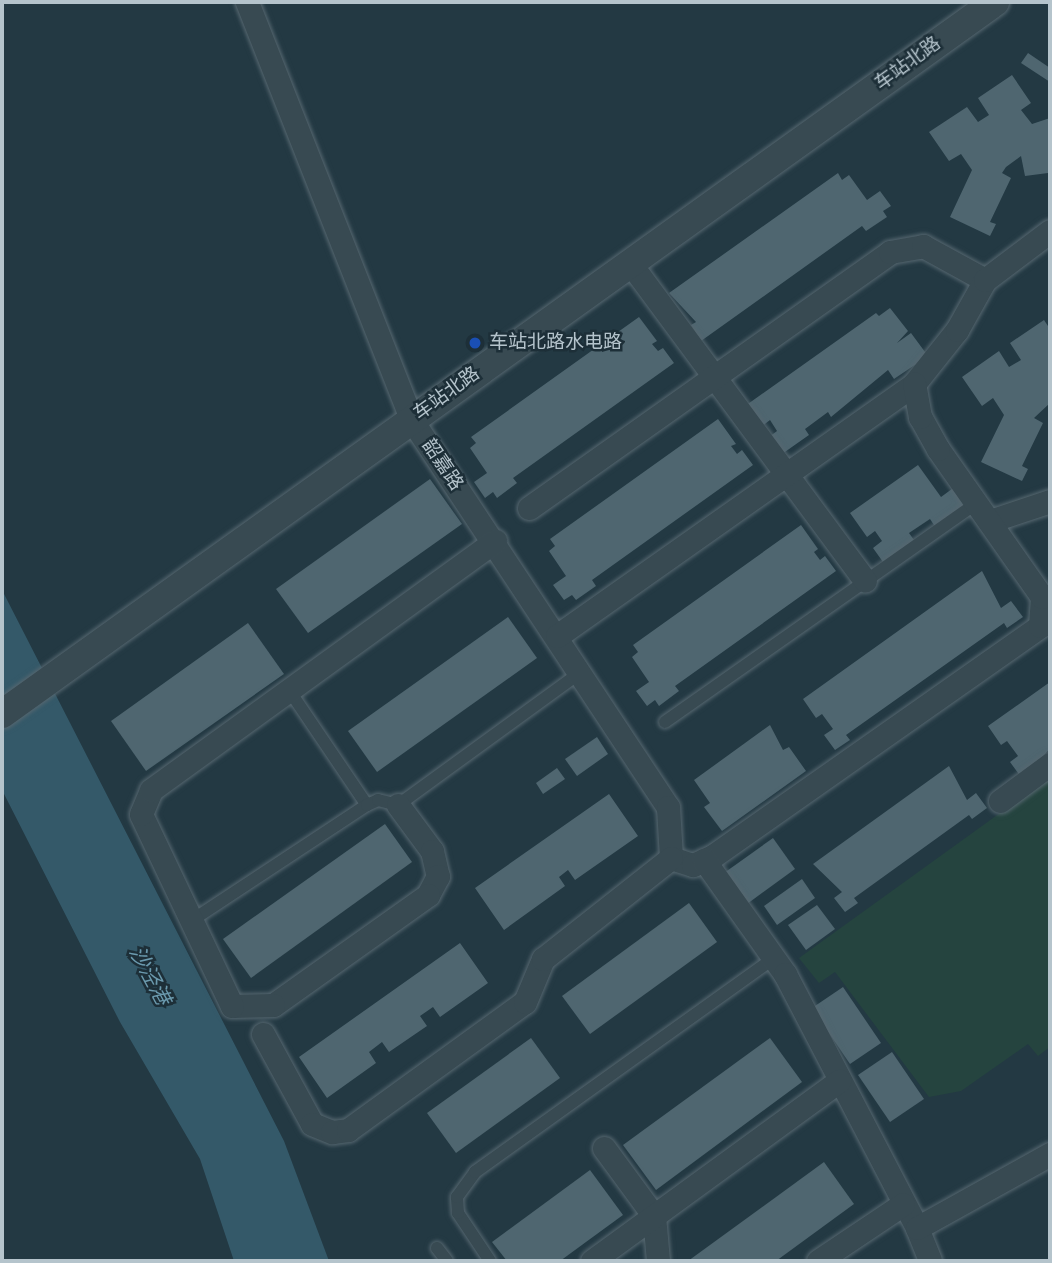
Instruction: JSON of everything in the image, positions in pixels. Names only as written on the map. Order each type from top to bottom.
[{"type":"street","name":"韶嘉路","points":[[247,2],[411,419],[495,541],[668,807],[671,858]]},
{"type":"street","name":"车站北路","points":[[2,714],[995,2]]},
{"type":"street","points":[[557,636],[914,384],[957,330],[985,280],[1050,231]]},
{"type":"street","points":[[529,508],[890,252],[923,246],[985,280]]},
{"type":"street","points":[[630,263],[866,582]]},
{"type":"street","points":[[263,1034],[312,1124],[332,1132],[348,1130],[525,1002],[543,959],[671,858],[692,865],[704,860],[1040,626],[1042,597],[920,417],[914,384]]},
{"type":"street","points":[[983,512],[1050,500]]},
{"type":"street","points":[[398,805],[432,851],[438,876],[428,895],[273,1005],[232,1006],[141,814],[150,790],[495,541]]},
{"type":"street","points":[[1000,801],[1050,764]]},
{"type":"street","points":[[704,860],[774,958],[917,1228],[930,1261]]},
{"type":"street","points":[[593,1261],[839,1081]]},
{"type":"street","points":[[604,1148],[654,1216],[658,1261]]},
{"type":"street","points":[[917,1228],[1050,1154]]},
{"type":"street","points":[[818,1261],[903,1204]]},
{"type":"lane","points":[[665,722],[866,582],[983,512]]},
{"type":"lane","points":[[191,921],[367,805],[378,800],[398,805],[580,673]]},
{"type":"lane","points":[[289,690],[367,805]]},
{"type":"lane","points":[[490,1261],[458,1213],[457,1197],[475,1172],[774,958]]},
{"type":"lane","points":[[437,1248],[447,1261]]},
{"type":"green space","points":[[1050,777],[1050,1047],[1038,1056],[1028,1044],[961,1091],[929,1097],[835,972],[819,983],[799,958]]},
{"type":"water","name":"沙泾港","points":[[2,590],[284,1141],[329,1261],[234,1261],[200,1159],[120,1022],[2,790]]},
{"type":"building","points":[[1028,53],[1050,68],[1050,82],[1021,63]]},
{"type":"building","points":[[1012,75],[1031,103],[1021,110],[1032,124],[1050,118],[1050,164],[1048,173],[1025,176],[1021,156],[1006,167],[1002,173],[1011,178],[990,222],[996,224],[990,236],[950,217],[972,170],[961,154],[949,161],[929,132],[967,107],[978,122],[989,115],[978,98]]},
{"type":"building","points":[[838,173],[842,180],[849,175],[867,200],[880,191],[891,206],[883,211],[887,217],[866,231],[862,226],[701,341],[691,325],[696,322],[669,293]]},
{"type":"building","points":[[890,308],[908,331],[897,343],[911,333],[928,356],[894,379],[888,370],[831,417],[828,412],[805,429],[809,435],[782,454],[769,437],[777,431],[770,420],[761,427],[745,406],[876,313],[879,316]]},
{"type":"building","points":[[639,317],[657,341],[652,344],[658,351],[663,348],[674,363],[513,478],[517,483],[497,498],[493,492],[485,498],[474,482],[487,473],[470,448],[476,443],[471,437]]},
{"type":"building","points":[[1044,320],[1050,329],[1050,403],[1034,418],[1043,423],[1022,466],[1028,469],[1022,481],[981,462],[1004,415],[993,398],[982,406],[962,377],[999,351],[1009,367],[1021,360],[1010,343]]},
{"type":"building","points":[[718,419],[736,444],[731,446],[737,454],[742,450],[753,465],[592,580],[596,586],[576,600],[572,595],[564,600],[553,585],[566,576],[549,551],[555,546],[550,539]]},
{"type":"building","points":[[918,465],[941,497],[956,486],[969,504],[936,528],[930,519],[909,533],[914,540],[883,562],[873,548],[882,541],[875,531],[867,537],[850,513]]},
{"type":"building","points":[[430,479],[462,524],[308,633],[276,589]]},
{"type":"building","points":[[801,525],[818,549],[814,552],[820,560],[825,556],[836,571],[675,686],[679,691],[659,706],[655,700],[647,706],[636,691],[649,682],[632,657],[638,652],[633,645]]},
{"type":"building","points":[[982,571],[1001,608],[1011,601],[1023,617],[1007,628],[1004,623],[846,735],[850,740],[835,750],[824,735],[833,729],[822,714],[816,718],[803,699]]},
{"type":"building","points":[[508,617],[537,658],[377,772],[348,731]]},
{"type":"building","points":[[248,623],[284,674],[146,771],[111,721]]},
{"type":"building","points":[[1050,682],[1050,749],[1021,777],[1010,762],[1018,756],[1007,741],[1001,745],[988,726]]},
{"type":"building","points":[[770,725],[783,750],[789,747],[806,771],[722,831],[704,807],[710,803],[694,780]]},
{"type":"building","points":[[597,737],[608,754],[577,776],[565,759]]},
{"type":"building","points":[[949,766],[967,800],[976,793],[987,808],[972,819],[969,815],[854,898],[858,903],[845,912],[834,898],[842,892],[813,864]]},
{"type":"building","points":[[557,768],[565,779],[543,794],[536,783]]},
{"type":"building","points":[[609,794],[638,836],[575,880],[568,870],[559,877],[565,886],[504,930],[475,888]]},
{"type":"building","points":[[385,824],[412,862],[251,978],[223,939]]},
{"type":"building","points":[[773,838],[795,869],[747,904],[724,873]]},
{"type":"building","points":[[802,879],[815,898],[777,925],[764,906]]},
{"type":"building","points":[[689,903],[717,942],[590,1034],[562,996]]},
{"type":"building","points":[[817,905],[835,929],[806,950],[788,925]]},
{"type":"building","points":[[460,943],[488,983],[440,1017],[433,1007],[420,1016],[427,1026],[389,1052],[382,1042],[369,1052],[376,1063],[327,1098],[299,1057]]},
{"type":"building","points":[[843,987],[881,1043],[850,1064],[812,1008]]},
{"type":"building","points":[[531,1038],[560,1078],[456,1153],[427,1113]]},
{"type":"building","points":[[770,1038],[802,1082],[656,1190],[623,1145]]},
{"type":"building","points":[[892,1052],[924,1099],[890,1122],[858,1075]]},
{"type":"building","points":[[824,1162],[854,1204],[776,1261],[688,1261]]},
{"type":"building","points":[[590,1170],[623,1215],[560,1261],[507,1261],[492,1242]]},
{"type":"place","name":"车站北路水电路","points":[[475,343]]}]
